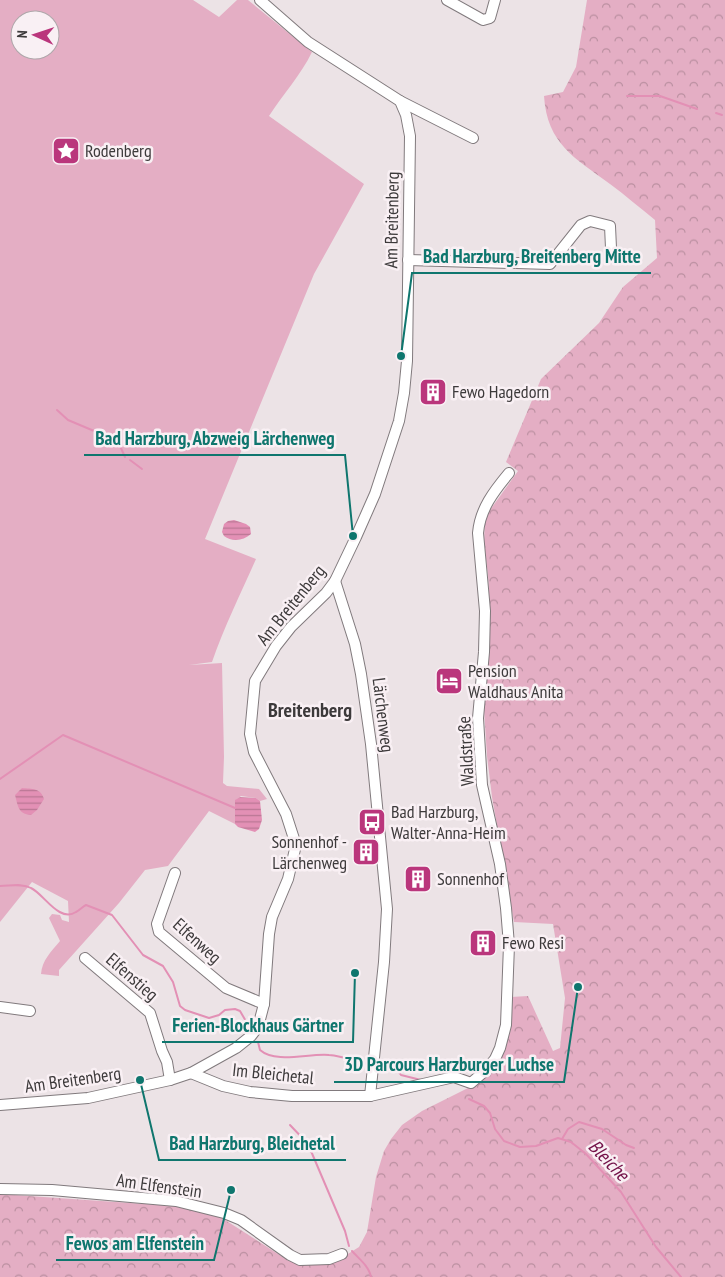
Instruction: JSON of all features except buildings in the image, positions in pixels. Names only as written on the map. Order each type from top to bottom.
[{"type":"street","points":[[260,0],[308,42],[400,101],[474,138]]},
{"type":"street","points":[[447,0],[483,20],[490,18],[495,0]]},
{"type":"street","name":"Am Breitenberg","points":[[0,1105],[88,1098],[170,1080],[191,1073],[236,1048],[251,1036],[258,1026],[264,1004],[272,917],[288,879],[296,845],[286,814],[262,768],[252,743],[250,724],[255,681],[276,646],[291,627],[326,593],[335,581],[375,494],[399,421],[407,361],[410,136],[406,114],[400,101]]},
{"type":"street","points":[[408,260],[550,264],[581,224],[590,221],[610,226],[611,248]]},
{"type":"street","name":"Waldstraße","points":[[471,1083],[495,1059],[506,1025],[508,945],[506,908],[500,864],[482,785],[478,718],[484,652],[485,611],[478,533],[482,512],[494,492],[509,473]]},
{"type":"street","name":"Lärchenweg","points":[[335,581],[355,644],[362,674],[371,744],[387,909],[384,962],[370,1096]]},
{"type":"street","name":"Elfenweg","points":[[174,873],[157,924],[159,932],[226,988],[264,1004]]},
{"type":"street","name":"Elfenstieg","points":[[85,958],[150,1013],[167,1062],[170,1080]]},
{"type":"street","points":[[0,1007],[30,1011]]},
{"type":"street","name":"Im Bleichetal","points":[[191,1073],[223,1086],[250,1092],[292,1096],[370,1096],[454,1077],[471,1083]]},
{"type":"street","name":"Am Elfenstein","points":[[0,1189],[71,1192],[176,1201],[202,1207],[241,1220],[300,1260],[329,1259],[342,1254]]},
{"type":"green space","points":[[0,0],[193,0],[219,17],[237,0],[248,0],[312,52],[303,69],[269,116],[364,184],[314,274],[205,539],[256,559],[227,623],[212,662],[189,665],[222,663],[223,783],[227,786],[259,789],[267,799],[260,801],[256,798],[241,796],[236,800],[235,824],[209,811],[168,866],[145,870],[119,903],[59,970],[59,976],[41,974],[45,960],[60,941],[49,918],[52,914],[60,915],[62,920],[69,922],[68,901],[32,882],[0,922]]},
{"type":"green space","points":[[587,0],[725,0],[725,1277],[0,1277],[0,1194],[174,1206],[222,1218],[289,1261],[328,1262],[343,1257],[359,1247],[367,1232],[376,1177],[384,1151],[391,1139],[402,1125],[422,1111],[482,1081],[489,1074],[511,997],[528,996],[553,1051],[560,1048],[565,998],[553,924],[514,922],[492,797],[484,709],[490,610],[484,543],[485,517],[518,471],[506,462],[541,379],[599,323],[623,287],[657,258],[655,220],[616,188],[585,166],[565,148],[557,138],[546,112],[544,96],[563,92],[576,67]]},
{"type":"shaded area","points":[[234,520],[250,527],[251,534],[238,540],[224,536],[222,532],[224,524]]},
{"type":"shaded area","points":[[22,788],[33,789],[43,795],[44,799],[37,810],[31,815],[23,813],[18,806],[15,795]]},
{"type":"shaded area","points":[[240,797],[256,798],[260,801],[262,820],[259,829],[255,832],[238,827],[235,824],[235,800]]},
{"type":"waterway","points":[[627,96],[660,96],[697,109]]},
{"type":"waterway","points":[[716,113],[722,115]]},
{"type":"waterway","points":[[57,410],[68,420],[106,436],[120,446],[125,457]]},
{"type":"waterway","points":[[130,460],[142,469]]},
{"type":"waterway","points":[[0,779],[63,735],[235,808]]},
{"type":"waterway","name":"Bleiche","points":[[0,886],[27,886],[64,914],[76,912],[86,905],[112,915],[143,955],[163,966],[173,982],[180,1006],[185,1010],[209,1018],[219,1015],[225,1010],[235,1009],[240,1011],[247,1023]]},
{"type":"waterway","name":"Bleiche","points":[[258,1042],[260,1050],[275,1056],[329,1055],[368,1064]]},
{"type":"waterway","name":"Bleiche","points":[[381,1067],[395,1067],[401,1075],[421,1080]]},
{"type":"waterway","name":"Bleiche","points":[[469,1099],[484,1106],[490,1113],[495,1129],[504,1141],[520,1147],[536,1146],[558,1138],[571,1142],[586,1154],[621,1192],[656,1247],[681,1277]]},
{"type":"waterway","points":[[562,1139],[568,1129],[579,1122],[602,1129],[626,1145],[634,1148]]},
{"type":"waterway","points":[[290,1125],[308,1144],[345,1231],[349,1246]]},
{"type":"waterway","points":[[352,1251],[366,1266],[371,1277]]},
{"type":"place","name":"Rodenberg","points":[[66,151]]},
{"type":"place","name":"Bad Harzburg, Breitenberg Mitte","points":[[401,356]]},
{"type":"place","name":"Fewo Hagedorn","points":[[433,392]]},
{"type":"place","name":"Bad Harzburg, Abzweig Lärchenweg","points":[[353,536]]},
{"type":"place","name":"Pension Waldhaus Anita","points":[[449,681]]},
{"type":"place","name":"Bad Harzburg, Walter-Anna-Heim","points":[[372,822]]},
{"type":"place","name":"Sonnenhof - Lärchenweg","points":[[366,852]]},
{"type":"place","name":"Sonnenhof","points":[[418,879]]},
{"type":"place","name":"Fewo Resi","points":[[483,943]]},
{"type":"place","name":"Ferien-Blockhaus Gärtner","points":[[355,973]]},
{"type":"place","name":"3D Parcours Harzburger Luchse","points":[[578,987]]},
{"type":"place","name":"Bad Harzburg, Bleichetal","points":[[140,1080]]},
{"type":"place","name":"Fewos am Elfenstein","points":[[231,1190]]},
{"type":"district","name":"Breitenberg","points":[[310,710]]}]
